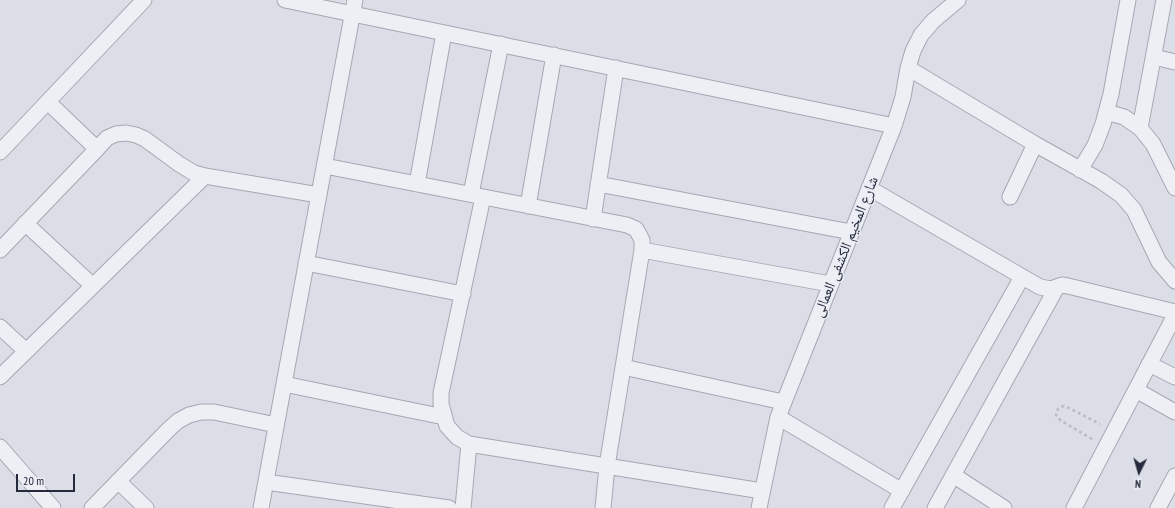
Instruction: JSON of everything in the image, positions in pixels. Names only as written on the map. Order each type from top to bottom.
[{"type":"street","points":[[0,152],[144,0]]},
{"type":"street","points":[[285,0],[354,7],[444,32],[894,126]]},
{"type":"street","name":"شارع المخيم الكشفى العمالى","points":[[759,508],[778,417],[783,402],[894,126],[913,51],[921,35],[933,21],[958,0]]},
{"type":"street","points":[[1080,170],[1095,145],[1106,112],[1111,94],[1128,0]]},
{"type":"street","points":[[1140,128],[1164,0]]},
{"type":"street","points":[[261,508],[354,7]]},
{"type":"street","points":[[417,184],[444,32]]},
{"type":"street","points":[[501,44],[463,294],[442,393],[441,404],[447,426],[457,437],[469,444],[762,491]]},
{"type":"street","points":[[528,206],[554,55]]},
{"type":"street","points":[[1154,57],[1175,62]]},
{"type":"street","points":[[593,219],[616,68]]},
{"type":"street","points":[[908,68],[1121,195],[1134,210],[1159,262],[1175,281]]},
{"type":"street","points":[[48,102],[97,149]]},
{"type":"street","points":[[1106,112],[1124,117],[1140,128],[1153,144],[1175,188]]},
{"type":"street","points":[[0,250],[108,138],[116,134],[126,133],[145,139],[194,173],[319,195]]},
{"type":"street","points":[[1010,197],[1035,144]]},
{"type":"street","points":[[324,166],[627,225],[636,229],[642,240],[642,250],[607,466],[603,508]]},
{"type":"street","points":[[0,377],[205,176]]},
{"type":"street","points":[[598,184],[851,232]]},
{"type":"street","points":[[869,188],[1040,287],[1046,289],[1062,285],[1068,286],[1175,312]]},
{"type":"street","points":[[25,223],[93,286]]},
{"type":"street","points":[[642,250],[830,284]]},
{"type":"street","points":[[306,263],[463,294]]},
{"type":"street","points":[[892,508],[1022,277]]},
{"type":"street","points":[[935,508],[1057,287]]},
{"type":"street","points":[[1074,508],[1175,315]]},
{"type":"street","points":[[0,327],[26,351]]},
{"type":"street","points":[[1149,364],[1175,377]]},
{"type":"street","points":[[623,367],[783,402]]},
{"type":"street","points":[[284,384],[444,416]]},
{"type":"street","points":[[1136,390],[1175,412]]},
{"type":"street","points":[[92,508],[169,429],[178,421],[189,415],[201,412],[214,412],[276,425]]},
{"type":"street","points":[[778,417],[902,491]]},
{"type":"street","points":[[463,508],[469,444]]},
{"type":"street","points":[[0,448],[53,508]]},
{"type":"street","points":[[953,475],[1004,508]]},
{"type":"street","points":[[1158,508],[1175,476]]},
{"type":"street","points":[[118,481],[146,508]]},
{"type":"street","points":[[266,482],[449,508]]},
{"type":"path","points":[[1106,447],[1060,420],[1056,415],[1058,409],[1063,406],[1069,408],[1114,432]]}]
